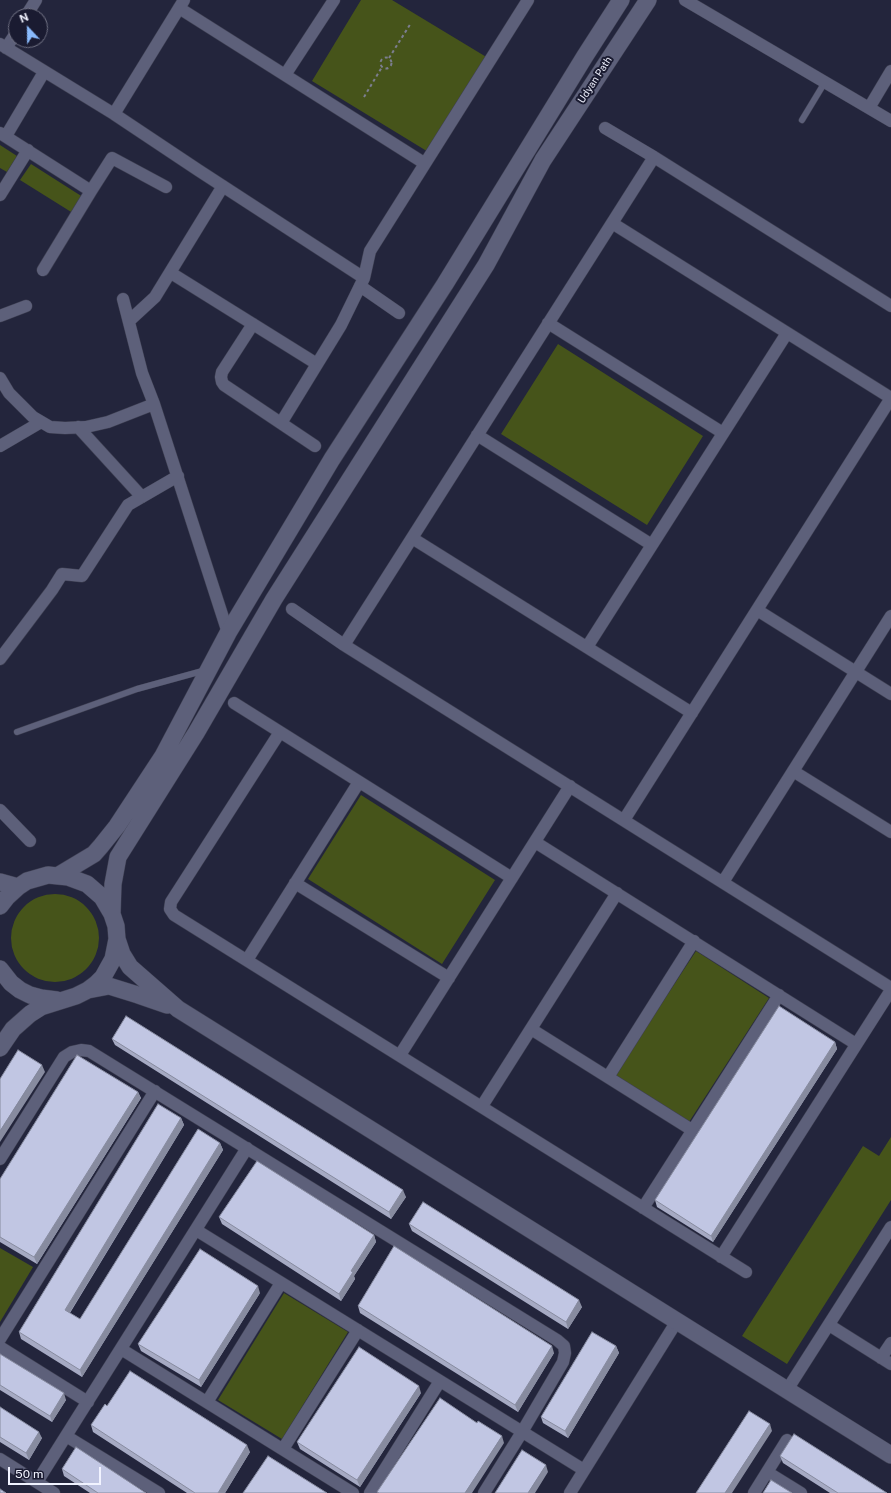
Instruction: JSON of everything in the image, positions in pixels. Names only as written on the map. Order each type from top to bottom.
[{"type":"main road","name":"Udyan Path","points":[[59,875],[94,854],[117,826],[163,756],[228,633],[332,459],[445,284],[621,0]]},
{"type":"main road","name":"Udyan Path","points":[[112,914],[113,884],[118,857],[196,733],[274,599],[486,265],[543,160],[648,0]]},
{"type":"main road","points":[[0,906],[18,887],[37,877],[59,875],[78,880],[95,890],[105,901],[112,914],[116,926],[117,939],[122,954],[130,967],[178,1009],[891,1455]]},
{"type":"main road","points":[[0,882],[18,887]]},
{"type":"main road","points":[[0,1048],[13,1028],[41,1006],[76,996],[88,990],[103,977],[109,968],[117,939]]},
{"type":"main road","points":[[0,969],[11,983],[30,995],[52,1000],[63,999]]},
{"type":"main road","points":[[88,990],[109,986],[178,1009]]},
{"type":"street","points":[[286,75],[334,0]]},
{"type":"street","points":[[685,0],[891,121]]},
{"type":"street","points":[[281,423],[340,325],[362,282],[370,251],[522,2]]},
{"type":"street","points":[[114,114],[181,4],[286,75],[424,163]]},
{"type":"street","points":[[3,46],[114,114],[223,186],[362,282],[399,313]]},
{"type":"street","points":[[869,108],[891,71]]},
{"type":"street","points":[[44,72],[3,135],[91,191]]},
{"type":"street","points":[[605,128],[654,157],[891,306]]},
{"type":"street","points":[[0,195],[28,150]]},
{"type":"street","points":[[344,645],[654,157]]},
{"type":"street","points":[[43,270],[112,158],[166,187]]},
{"type":"street","points":[[129,322],[155,297],[223,186]]},
{"type":"street","points":[[612,223],[891,398],[624,820]]},
{"type":"street","points":[[171,273],[317,364]]},
{"type":"street","points":[[123,299],[142,373],[178,476],[228,633]]},
{"type":"street","points":[[0,316],[26,306]]},
{"type":"street","points":[[548,323],[723,433]]},
{"type":"street","points":[[253,324],[222,372],[222,382],[224,385],[315,446]]},
{"type":"street","points":[[587,647],[787,333]]},
{"type":"street","points":[[0,378],[9,393],[33,417],[50,427],[78,427],[108,422],[154,404]]},
{"type":"street","points":[[0,446],[41,422]]},
{"type":"street","points":[[78,427],[142,497]]},
{"type":"street","points":[[477,435],[652,545]]},
{"type":"street","points":[[0,659],[52,590],[62,574],[82,576],[128,505],[178,476]]},
{"type":"street","points":[[412,538],[692,713]]},
{"type":"street","points":[[292,609],[344,645],[891,989],[721,1257]]},
{"type":"street","points":[[757,610],[891,694]]},
{"type":"street","points":[[722,882],[891,616]]},
{"type":"street","points":[[234,703],[512,878]]},
{"type":"street","points":[[280,732],[171,902],[170,909],[174,915],[746,1272]]},
{"type":"street","points":[[793,771],[891,832]]},
{"type":"street","points":[[247,960],[359,782]]},
{"type":"street","points":[[400,1055],[570,786]]},
{"type":"street","points":[[0,810],[30,841]]},
{"type":"street","points":[[535,842],[779,994],[856,1044]]},
{"type":"street","points":[[295,883],[449,978]]},
{"type":"street","points":[[482,1106],[617,893]]},
{"type":"street","points":[[608,1077],[694,941]]},
{"type":"street","points":[[643,1208],[779,994]]},
{"type":"street","points":[[531,1029],[692,1130]]},
{"type":"street","points":[[0,1159],[64,1057],[72,1052],[81,1050],[89,1051],[560,1343],[564,1346],[565,1353],[563,1362],[484,1493]]},
{"type":"street","points":[[0,1338],[155,1091]]},
{"type":"street","points":[[37,1482],[247,1148]]},
{"type":"street","points":[[787,1390],[891,1226]]},
{"type":"street","points":[[196,1230],[584,1470]]},
{"type":"street","points":[[206,1402],[281,1283]]},
{"type":"street","points":[[570,1493],[677,1322]]},
{"type":"street","points":[[829,1325],[886,1361],[891,1343]]},
{"type":"street","points":[[283,1449],[358,1330]]},
{"type":"street","points":[[0,1347],[88,1402]]},
{"type":"street","points":[[121,1349],[353,1493]]},
{"type":"street","points":[[370,1493],[440,1381]]},
{"type":"street","points":[[66,1436],[159,1493]]},
{"type":"street","points":[[754,1493],[787,1440]]},
{"type":"street","points":[[0,1459],[54,1493]]},
{"type":"street","points":[[767,1472],[801,1493]]},
{"type":"lane","points":[[802,120],[825,82]]},
{"type":"lane","points":[[17,732],[137,689],[209,668]]},
{"type":"path","points":[[364,97],[382,67],[380,64],[381,60],[389,58],[411,23]]},
{"type":"path","points":[[382,67],[385,69],[390,67],[392,63],[389,58]]},
{"type":"green space","points":[[361,0],[392,0],[488,58],[430,153],[312,81]]},
{"type":"green space","points":[[0,145],[17,156],[7,172],[0,168]]},
{"type":"green space","points":[[31,164],[86,199],[76,215],[20,180]]},
{"type":"green space","points":[[558,344],[703,436],[647,525],[501,434]]},
{"type":"green space","points":[[361,795],[495,880],[442,964],[308,879]]},
{"type":"green space","points":[[55,894],[72,898],[86,907],[95,921],[99,938],[95,955],[86,969],[72,978],[55,982],[38,978],[24,969],[15,955],[11,938],[15,921],[24,907],[38,898]]},
{"type":"green space","points":[[696,951],[769,998],[689,1122],[615,1075]]},
{"type":"green space","points":[[891,1137],[891,1200],[787,1364],[742,1336],[863,1146],[879,1156]]},
{"type":"green space","points":[[0,1248],[33,1267],[0,1322]]},
{"type":"green space","points":[[284,1293],[348,1332],[282,1439],[218,1400]]},
{"type":"building","points":[[779,1006],[835,1042],[711,1236],[655,1200]]},
{"type":"building","points":[[126,1016],[403,1190],[389,1212],[112,1039]]},
{"type":"building","points":[[18,1050],[42,1065],[0,1131],[0,1079]]},
{"type":"building","points":[[77,1055],[138,1092],[34,1257],[0,1237],[0,1179]]},
{"type":"building","points":[[158,1104],[181,1118],[65,1310],[80,1319],[198,1129],[220,1143],[80,1370],[19,1332]]},
{"type":"building","points":[[257,1161],[374,1235],[351,1271],[353,1272],[339,1294],[219,1217]]},
{"type":"building","points":[[423,1202],[579,1300],[566,1322],[409,1224]]},
{"type":"building","points":[[394,1246],[552,1346],[515,1405],[358,1306]]},
{"type":"building","points":[[200,1249],[258,1286],[199,1380],[138,1344]]},
{"type":"building","points":[[592,1332],[616,1346],[565,1431],[541,1417]]},
{"type":"building","points":[[359,1347],[419,1386],[357,1480],[297,1442]]},
{"type":"building","points":[[0,1354],[64,1393],[50,1416],[0,1385]]},
{"type":"building","points":[[130,1371],[247,1445],[218,1493],[195,1493],[91,1425],[105,1404],[107,1406]]},
{"type":"building","points":[[440,1398],[477,1423],[478,1421],[502,1436],[465,1493],[377,1492]]},
{"type":"building","points":[[0,1407],[39,1432],[26,1453],[0,1437]]},
{"type":"building","points":[[749,1411],[770,1424],[725,1493],[696,1493]]},
{"type":"building","points":[[794,1434],[887,1493],[838,1493],[780,1456]]},
{"type":"building","points":[[76,1447],[146,1493],[98,1493],[62,1469]]},
{"type":"building","points":[[522,1450],[546,1465],[528,1493],[495,1493]]},
{"type":"building","points":[[268,1456],[327,1493],[243,1493]]},
{"type":"building","points":[[771,1480],[792,1493],[763,1493]]},
{"type":"building","points":[[0,1489],[6,1493],[0,1493]]}]
